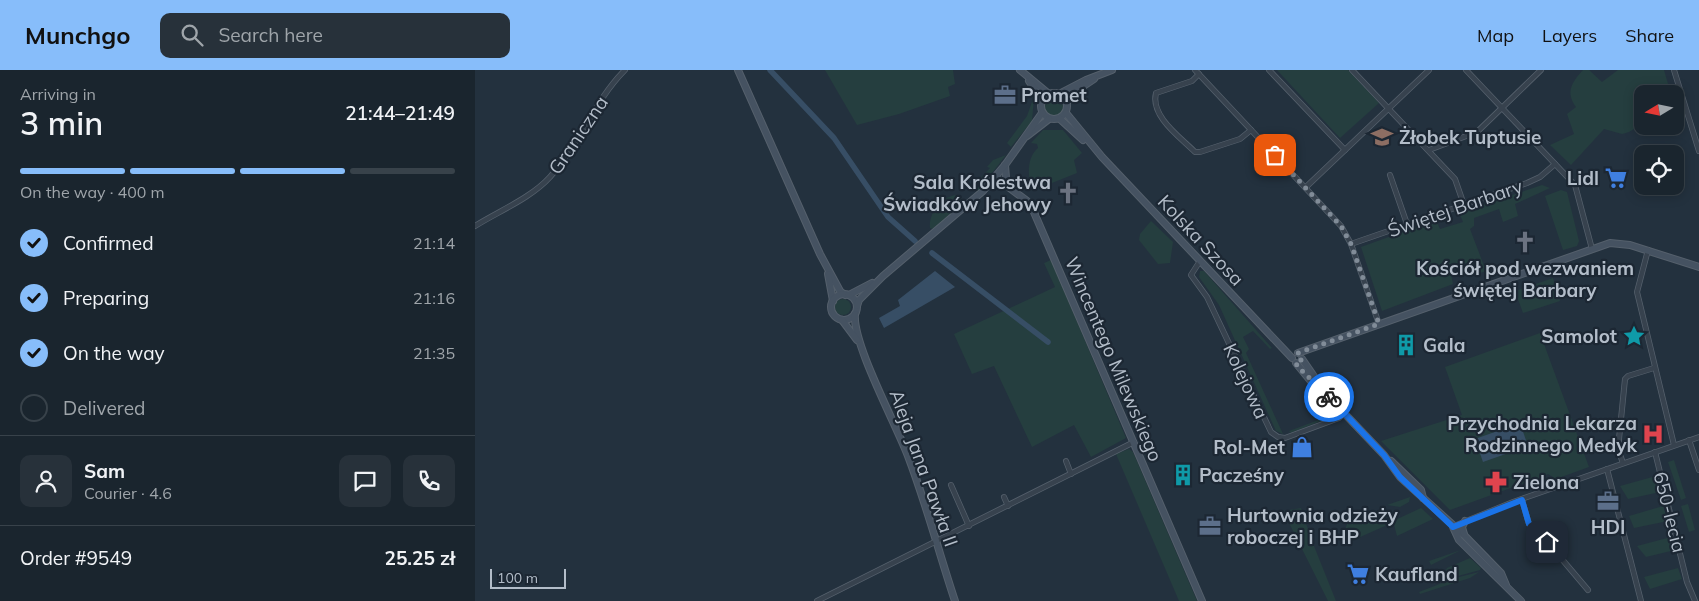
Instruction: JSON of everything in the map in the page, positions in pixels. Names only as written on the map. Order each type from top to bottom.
[{"type":"street","name":"Graniczna","points":[[475,226],[536,189],[548,179],[565,159],[611,86],[625,70]]},
{"type":"street","points":[[738,70],[820,254],[833,292],[832,313],[842,320],[849,319],[855,314],[859,300],[883,276],[970,204],[1005,165],[1042,113],[1042,100],[1022,72]]},
{"type":"street","points":[[1023,140],[1049,119],[1060,119],[1066,113],[1067,102],[1076,91],[1097,77],[1112,70]]},
{"type":"street","points":[[1195,70],[1341,226],[1351,244],[1379,324]]},
{"type":"street","points":[[1269,70],[1345,150]]},
{"type":"street","points":[[1352,70],[1455,179],[1464,205]]},
{"type":"street","points":[[1306,187],[1429,70]]},
{"type":"street","points":[[1466,70],[1575,185],[1592,249]]},
{"type":"street","points":[[1429,150],[1477,132],[1541,70]]},
{"type":"street","points":[[1674,70],[1699,151]]},
{"type":"street","points":[[1022,72],[1049,94],[1059,94],[1085,80],[1097,77]]},
{"type":"street","points":[[1199,74],[1192,81],[1156,92],[1154,101],[1159,115],[1177,135],[1195,152],[1200,152],[1240,139],[1251,130]]},
{"type":"street","points":[[1042,100],[1049,94]]},
{"type":"street","points":[[1059,94],[1067,102]]},
{"type":"street","points":[[1042,113],[1049,119]]},
{"type":"street","name":"Kolska Szosa","points":[[1066,113],[1102,157],[1277,343],[1297,357],[1314,385],[1325,393],[1384,455],[1400,477],[1453,527],[1465,535],[1501,573],[1506,585]]},
{"type":"street","name":"Kolska Szosa","points":[[1060,119],[1102,157]]},
{"type":"street","name":"Świętej Barbary","points":[[1351,244],[1527,183],[1540,177],[1555,164]]},
{"type":"street","name":"Wincentego Milewskiego","points":[[1005,165],[1006,178],[1013,190]]},
{"type":"street","points":[[1390,175],[1407,224]]},
{"type":"street","name":"Wincentego Milewskiego","points":[[995,177],[1013,190],[1033,210],[1202,601]]},
{"type":"street","points":[[1297,357],[1315,346],[1610,243],[1621,243],[1648,250],[1699,267]]},
{"type":"street","points":[[1648,250],[1637,292],[1674,445]]},
{"type":"street","points":[[820,254],[841,291],[854,300],[857,306]]},
{"type":"street","name":"Kolejowa","points":[[1200,261],[1191,275],[1207,298],[1272,433],[1285,438],[1339,418],[1344,413]]},
{"type":"street","points":[[1691,265],[1699,263]]},
{"type":"street","points":[[833,301],[838,296],[859,292],[883,276]]},
{"type":"street","name":"Aleja Jana Pawła II","points":[[855,314],[862,348],[909,457],[955,601]]},
{"type":"street","name":"Aleja Jana Pawła II","points":[[842,320],[862,348]]},
{"type":"street","points":[[1623,463],[1618,449],[1625,379],[1628,376],[1654,368]]},
{"type":"street","points":[[1453,527],[1623,463],[1699,437]]},
{"type":"street","name":"650-lecia","points":[[1689,440],[1699,470]]},
{"type":"street","points":[[817,601],[1134,442]]},
{"type":"street","name":"650-lecia","points":[[1655,452],[1687,582],[1695,601]]},
{"type":"street","points":[[1066,461],[1071,474]]},
{"type":"street","points":[[1607,469],[1641,601]]},
{"type":"street","points":[[951,485],[969,526]]},
{"type":"street","points":[[1004,497],[1008,506]]},
{"type":"street","points":[[1522,500],[1529,524],[1588,590]]},
{"type":"street","points":[[1442,516],[1457,521],[1465,521]]},
{"type":"street","points":[[1465,521],[1462,527],[1465,535]]},
{"type":"street","name":"Kolska Szosa","points":[[1453,527],[1459,540],[1521,601]]},
{"type":"green space","points":[[825,70],[953,70],[955,84],[948,87],[950,96],[899,114],[857,125]]},
{"type":"green space","points":[[1277,70],[1348,70],[1379,103],[1340,138]]},
{"type":"green space","points":[[1583,70],[1589,70],[1602,82],[1618,70],[1664,70],[1668,85],[1634,85],[1634,129],[1622,134],[1604,129],[1571,165],[1550,145],[1574,134],[1567,114],[1576,107],[1570,92]]},
{"type":"green space","points":[[1029,92],[1034,98],[1032,121],[1011,147],[1007,143],[1027,116],[1033,99]]},
{"type":"green space","points":[[1050,98],[1058,98],[1063,103],[1061,114],[1050,116],[1045,111],[1045,103]]},
{"type":"green space","points":[[1043,130],[1063,130],[1082,153],[1074,160],[1077,173],[1032,191],[1029,168],[1031,157],[1038,148],[1037,144],[1031,143]]},
{"type":"green space","points":[[1006,155],[978,191],[968,191],[990,168],[987,167],[993,160]]},
{"type":"green space","points":[[1542,185],[1550,188],[1515,204],[1518,216],[1503,222],[1499,209],[1474,218],[1474,226],[1470,229],[1486,271],[1475,275],[1469,262],[1450,269],[1453,284],[1382,311],[1361,247],[1436,220],[1440,229],[1463,222],[1459,213]]},
{"type":"green space","points":[[1561,190],[1567,192],[1579,241],[1577,246],[1563,250],[1545,196]]},
{"type":"green space","points":[[956,195],[966,201],[933,229],[930,228],[933,212],[945,199]]},
{"type":"green space","points":[[1151,221],[1173,242],[1170,263],[1158,264],[1139,240],[1140,234]]},
{"type":"green space","points":[[1051,260],[1126,438],[1091,457],[1074,425],[1032,447],[994,366],[972,374],[954,334],[1055,287],[1044,263]]},
{"type":"green space","points":[[1200,271],[1204,271],[1272,348],[1270,349],[1253,331],[1243,337],[1249,349],[1246,353],[1283,434],[1276,431],[1219,305],[1199,277]]},
{"type":"green space","points":[[1553,278],[1560,301],[1523,313],[1515,291]]},
{"type":"green space","points":[[843,299],[849,301],[851,307],[849,313],[843,315],[837,313],[835,307],[837,301]]},
{"type":"green space","points":[[1540,333],[1589,467],[1556,479],[1548,474],[1537,479],[1535,476],[1536,479],[1450,510],[1381,441],[1462,415],[1445,367]]},
{"type":"green space","points":[[1327,406],[1335,414],[1333,416],[1291,433],[1289,431],[1332,415]]},
{"type":"green space","points":[[1129,449],[1133,452],[1197,601],[1179,601],[1116,454]]},
{"type":"green space","points":[[1674,460],[1686,498],[1681,500],[1668,462]]},
{"type":"green space","points":[[1656,476],[1660,492],[1628,499],[1620,486]]},
{"type":"green space","points":[[1410,497],[1409,502],[1400,507],[1387,505]]},
{"type":"green space","points":[[1688,504],[1695,530],[1689,532],[1681,506]]},
{"type":"green space","points":[[1663,506],[1668,521],[1634,528],[1629,516]]},
{"type":"green space","points":[[1301,508],[1336,601],[1328,601],[1283,511]]},
{"type":"green space","points":[[1421,508],[1433,519],[1397,536],[1393,521]]},
{"type":"green space","points":[[1388,511],[1385,526],[1349,542],[1345,530],[1347,524]]},
{"type":"green space","points":[[1671,537],[1675,550],[1646,557],[1637,546]]},
{"type":"green space","points":[[1461,550],[1431,565],[1429,561]]},
{"type":"green space","points":[[1470,558],[1481,568],[1480,570],[1447,579],[1445,572],[1447,568]]},
{"type":"green space","points":[[1678,568],[1682,579],[1650,589],[1644,577]]},
{"type":"green space","points":[[1479,572],[1470,578],[1420,594],[1419,592],[1455,578]]},
{"type":"water","points":[[935,271],[955,287],[884,328],[879,318],[900,306],[898,300]]},
{"type":"water","points":[[1520,423],[1528,446],[1483,462],[1475,439]]},
{"type":"waterway","points":[[770,70],[834,138],[888,217],[915,241]]},
{"type":"waterway","points":[[932,253],[1048,342]]},
{"type":"way so far","points":[[1275,155],[1328,209],[1341,226],[1351,244],[1379,324],[1304,349],[1298,353],[1302,358],[1300,362],[1296,362],[1297,366],[1314,385],[1329,397]]},
{"type":"place","name":"Promet","points":[[1005,95]]},
{"type":"place","name":"Żłobek Tuptusie","points":[[1382,137]]},
{"type":"place","name":"Lidl","points":[[1616,178]]},
{"type":"place","name":"Sala Królestwa Świadków Jehowy","points":[[1068,193]]},
{"type":"place","name":"Kościół pod wezwaniem świętej Barbary","points":[[1525,242]]},
{"type":"place","name":"Samolot","points":[[1634,336]]},
{"type":"place","name":"Gala","points":[[1406,345]]},
{"type":"place","name":"Przychodnia Lekarza Rodzinnego Medyk","points":[[1653,434]]},
{"type":"place","name":"Rol-Met","points":[[1302,447]]},
{"type":"place","name":"Pacześny","points":[[1183,475]]},
{"type":"place","name":"Zielona","points":[[1496,482]]},
{"type":"place","name":"HDI","points":[[1608,501]]},
{"type":"place","name":"Hurtownia odzieży roboczej i BHP","points":[[1210,526]]},
{"type":"place","name":"Kaufland","points":[[1358,574]]},
{"type":"route","points":[[1329,397],[1384,455],[1400,477],[1453,527],[1522,500],[1529,524],[1547,542]]}]
